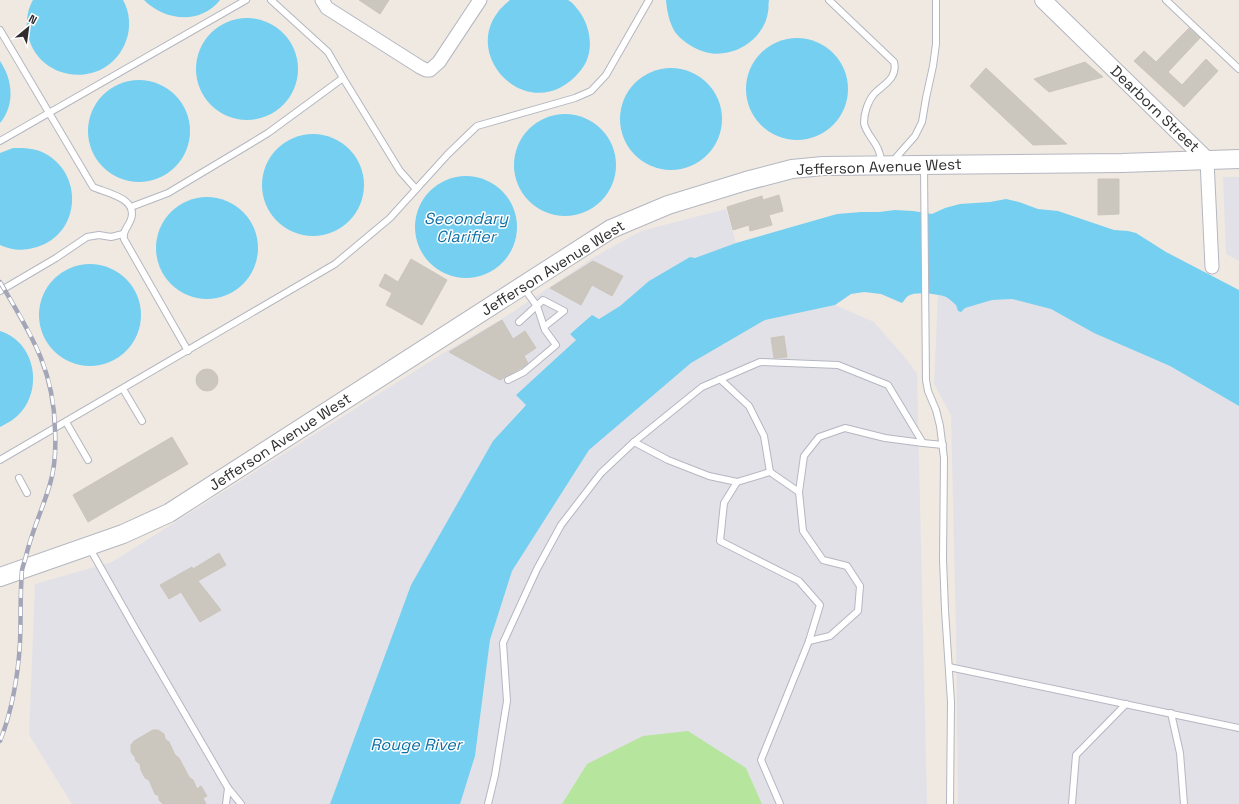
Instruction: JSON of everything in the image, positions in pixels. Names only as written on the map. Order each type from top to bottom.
[{"type":"main road","name":"Jefferson Avenue West","points":[[0,576],[123,534],[169,513],[611,229],[668,205],[746,180],[792,169],[823,166],[1122,163],[1239,159]]},
{"type":"street","points":[[322,0],[327,8],[426,70],[430,70],[439,62],[480,0]]},
{"type":"street","name":"Dearborn Street","points":[[1043,0],[1207,160],[1212,267]]},
{"type":"lane","points":[[0,142],[246,0]]},
{"type":"lane","points":[[271,0],[328,52],[400,171],[416,189]]},
{"type":"lane","points":[[0,460],[335,264],[390,218],[448,154],[477,126],[575,98],[591,91],[606,75],[649,0]]},
{"type":"lane","points":[[829,0],[894,62],[896,68],[894,74],[869,102],[864,123],[866,130],[878,148],[886,166],[915,136],[922,122],[936,44],[936,0]]},
{"type":"lane","points":[[1166,0],[1239,69]]},
{"type":"lane","points":[[0,30],[93,187],[119,197],[129,203],[132,210],[131,218],[123,234],[126,244],[188,351]]},
{"type":"lane","points":[[131,207],[168,193],[250,144],[268,133],[343,78]]},
{"type":"lane","points":[[924,165],[926,358],[928,391],[936,410],[943,446],[943,559],[945,610],[952,702],[950,804]]},
{"type":"lane","points":[[0,291],[87,238],[99,235],[111,237],[123,234]]},
{"type":"lane","points":[[508,380],[524,372],[556,345],[545,330],[537,306],[522,286]]},
{"type":"lane","points":[[519,322],[543,300],[564,311],[544,327]]},
{"type":"lane","points":[[488,804],[495,775],[507,701],[503,643],[537,569],[561,524],[600,473],[634,442],[702,387],[760,362],[838,365],[888,385],[923,442]]},
{"type":"lane","points":[[720,379],[749,406],[764,436],[770,472],[799,492]]},
{"type":"lane","points":[[123,389],[142,421]]},
{"type":"lane","points":[[66,422],[88,460]]},
{"type":"lane","points":[[809,642],[830,636],[858,611],[860,586],[847,566],[823,560],[803,531],[799,492],[804,456],[819,437],[845,428],[885,438],[923,442],[943,446]]},
{"type":"lane","points":[[634,442],[668,460],[709,476],[737,482],[770,472]]},
{"type":"lane","points":[[19,478],[27,493]]},
{"type":"lane","points":[[737,482],[724,503],[720,541],[799,581],[820,605],[809,642],[761,760],[780,804]]},
{"type":"lane","points":[[89,546],[228,788],[241,804]]},
{"type":"lane","points":[[949,667],[1239,728]]},
{"type":"lane","points":[[1072,804],[1076,755],[1126,704]]},
{"type":"lane","points":[[1171,713],[1180,753],[1184,804]]},
{"type":"lane","points":[[226,804],[228,788]]},
{"type":"shaded area","points":[[1223,177],[1239,177],[1239,261],[1226,254]]},
{"type":"shaded area","points":[[726,209],[736,243],[695,258],[690,257],[649,281],[620,306],[599,319],[592,315],[570,333],[576,340],[516,395],[526,405],[519,411],[411,585],[330,804],[72,804],[29,735],[35,584],[112,562],[445,352],[505,317],[596,256],[641,231]]},
{"type":"shaded area","points":[[938,294],[965,308],[992,300],[1012,299],[1051,309],[1094,333],[1170,366],[1239,406],[1239,804],[958,804],[951,415],[934,384]]},
{"type":"shaded area","points":[[835,305],[874,322],[917,373],[927,804],[762,804],[746,768],[587,764],[562,804],[460,804],[475,756],[490,640],[512,571],[589,450],[691,363],[765,320]]},
{"type":"green space","points":[[688,731],[746,768],[762,804],[562,804],[587,764],[643,736]]},
{"type":"water","points":[[33,0],[123,0],[129,20],[129,31],[126,41],[117,57],[103,68],[88,74],[72,74],[56,70],[42,61],[32,47],[27,29],[27,22],[29,10]]},
{"type":"water","points":[[144,0],[220,0],[203,14],[193,17],[182,17],[172,16],[162,12],[152,7]]},
{"type":"water","points":[[510,0],[568,0],[575,6],[583,17],[589,32],[590,48],[588,56],[581,70],[561,87],[540,93],[520,89],[503,77],[492,60],[488,40],[493,19]]},
{"type":"water","points":[[666,0],[769,0],[765,23],[759,33],[741,48],[719,54],[708,53],[697,49],[688,44],[675,32],[671,24]]},
{"type":"water","points":[[247,18],[266,22],[283,33],[294,50],[298,69],[294,88],[283,105],[266,116],[247,120],[228,116],[211,105],[200,88],[196,69],[200,50],[211,33],[228,22]]},
{"type":"water","points":[[797,38],[816,42],[833,53],[844,70],[848,89],[844,108],[833,125],[816,136],[797,140],[778,136],[761,125],[750,108],[746,89],[750,70],[761,53],[778,42]]},
{"type":"water","points":[[0,61],[8,76],[10,84],[10,100],[5,116],[0,123]]},
{"type":"water","points":[[671,68],[690,72],[707,83],[718,100],[722,119],[718,138],[707,155],[690,166],[671,170],[652,166],[635,155],[624,138],[620,119],[624,100],[635,83],[652,72]]},
{"type":"water","points":[[139,80],[158,84],[175,95],[186,112],[190,131],[186,150],[175,167],[158,178],[139,182],[120,178],[103,167],[92,150],[88,131],[92,112],[103,95],[120,84]]},
{"type":"water","name":"Secondary Clarifier","points":[[565,114],[584,118],[601,129],[612,146],[616,165],[612,184],[601,201],[584,212],[565,216],[546,212],[529,201],[518,184],[514,165],[518,146],[529,129],[546,118]]},
{"type":"water","points":[[313,134],[332,138],[349,149],[360,166],[364,185],[360,204],[349,221],[332,232],[313,236],[294,232],[277,221],[266,204],[262,185],[266,166],[277,149],[294,138]]},
{"type":"water","points":[[13,148],[34,149],[46,154],[59,164],[67,177],[72,191],[72,206],[68,220],[60,232],[48,242],[33,248],[21,250],[0,245],[0,153]]},
{"type":"water","name":"Secondary Clarifier","points":[[466,176],[485,180],[502,191],[513,208],[517,227],[513,246],[502,263],[485,274],[466,278],[447,274],[430,263],[419,246],[415,227],[419,208],[430,191],[447,180]]},
{"type":"water","points":[[207,197],[226,201],[243,212],[254,229],[258,248],[254,267],[243,284],[226,295],[207,299],[188,295],[171,284],[160,267],[156,248],[160,229],[171,212],[188,201]]},
{"type":"water","name":"Rouge River","points":[[1006,199],[1038,209],[1058,211],[1114,230],[1136,233],[1166,252],[1239,290],[1239,406],[1170,366],[1094,333],[1051,309],[1012,299],[992,300],[965,308],[961,312],[958,311],[956,305],[949,299],[938,295],[921,293],[912,294],[902,303],[881,294],[864,292],[851,294],[835,305],[765,320],[691,363],[589,450],[512,571],[490,640],[475,756],[460,804],[330,804],[411,585],[493,441],[526,405],[516,395],[576,340],[570,334],[592,315],[599,319],[620,306],[649,281],[690,257],[695,258],[736,243],[837,214],[895,210],[932,214],[945,208],[960,204],[990,202]]},
{"type":"water","points":[[90,264],[109,268],[126,279],[137,296],[141,315],[137,334],[126,351],[109,362],[90,366],[71,362],[54,351],[43,334],[39,315],[43,296],[54,279],[71,268]]},
{"type":"water","points":[[0,331],[13,337],[23,347],[30,359],[33,372],[33,386],[29,399],[22,411],[11,421],[0,427]]},
{"type":"building","points":[[359,0],[389,0],[380,14]]},
{"type":"building","points":[[1189,28],[1200,38],[1168,72],[1182,85],[1206,59],[1218,71],[1184,107],[1134,61],[1144,51],[1156,62]]},
{"type":"building","points":[[1085,62],[1103,77],[1049,92],[1034,79]]},
{"type":"building","points":[[986,68],[1067,144],[1033,145],[970,86]]},
{"type":"building","points":[[1098,179],[1119,179],[1119,214],[1098,215]]},
{"type":"building","points":[[779,195],[783,211],[769,215],[772,225],[750,231],[749,225],[733,230],[727,207],[762,196],[763,200]]},
{"type":"building","points":[[411,259],[447,280],[422,325],[386,305],[392,293],[379,286],[385,274],[398,282]]},
{"type":"building","points":[[593,261],[623,276],[612,296],[592,285],[581,305],[550,288]]},
{"type":"building","points":[[502,320],[513,339],[525,331],[536,348],[524,356],[528,363],[523,367],[500,380],[449,352]]},
{"type":"building","points":[[784,336],[787,357],[774,358],[771,338]]},
{"type":"building","points":[[203,369],[211,369],[218,376],[218,384],[211,391],[203,391],[196,384],[196,376]]},
{"type":"building","points":[[172,437],[188,464],[88,522],[73,495]]},
{"type":"building","points":[[219,553],[226,565],[198,581],[221,610],[200,622],[181,592],[169,599],[160,585],[192,567],[193,569]]},
{"type":"building","points":[[153,730],[158,730],[164,734],[165,739],[169,742],[175,755],[179,758],[197,789],[201,786],[207,796],[203,798],[206,804],[163,804],[159,800],[159,796],[155,794],[149,780],[145,778],[141,770],[140,764],[136,761],[131,752],[131,745],[134,741]]},
{"type":"railway","points":[[0,282],[30,335],[45,369],[54,408],[55,430],[52,478],[31,538],[22,570],[18,668],[14,693],[0,741]]}]
